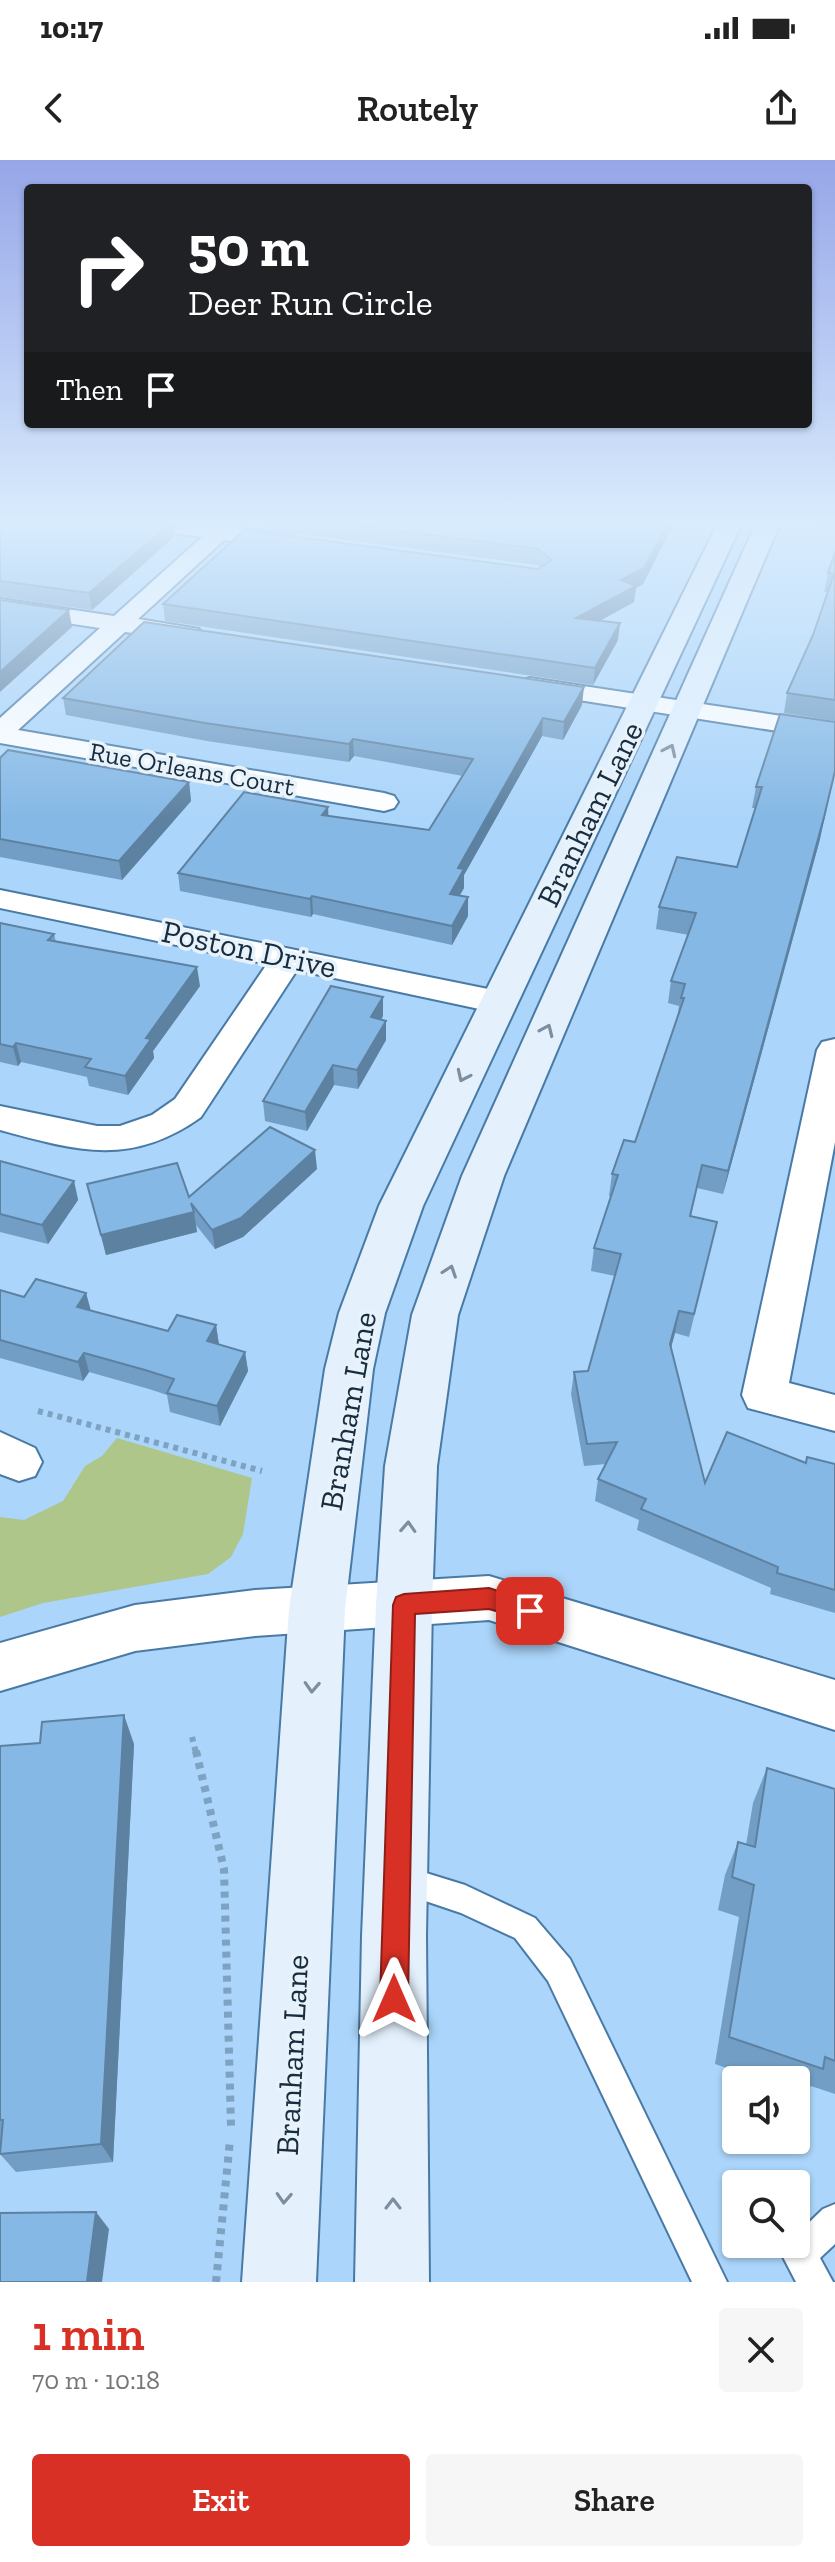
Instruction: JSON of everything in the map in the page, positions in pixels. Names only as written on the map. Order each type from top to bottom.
[{"type":"main road","name":"Branham Lane","points":[[279,2282],[317,1609],[349,1369],[362,1313],[401,1206],[682,622]]},
{"type":"main road","name":"Branham Lane","points":[[392,2282],[396,1878],[404,1605],[411,1466],[435,1315],[483,1176],[726,622]]},
{"type":"street","points":[[112,622],[222,639]]},
{"type":"street","points":[[0,734],[119,623]]},
{"type":"street","points":[[503,682],[835,732]]},
{"type":"street","name":"Rue Orleans Court","points":[[0,734],[384,802]]},
{"type":"street","name":"Poston Drive","points":[[0,899],[498,1002]]},
{"type":"street","points":[[0,1118],[87,1139],[128,1141],[166,1127],[188,1108],[289,957]]},
{"type":"street","points":[[835,1050],[829,1105],[764,1395],[835,1413]]},
{"type":"street","points":[[0,1667],[135,1628],[317,1609],[489,1598],[835,1705]]},
{"type":"lane","points":[[396,1878],[465,1900],[525,1928],[559,1970],[710,2282]]},
{"type":"lane","points":[[816,2282],[799,2255],[835,2221]]},
{"type":"path","points":[[38,1411],[262,1471]]},
{"type":"path","points":[[192,1737],[224,1869],[229,1968],[231,2128],[216,2282]]},
{"type":"green space","points":[[117,1438],[252,1478],[243,1534],[231,1557],[208,1574],[43,1603],[0,1617],[0,1517],[24,1520],[63,1501],[85,1466],[102,1456]]},
{"type":"building","points":[[0,622],[56,622],[0,672]]},
{"type":"building","points":[[144,622],[584,687],[564,722],[543,718],[458,868],[464,869],[450,894],[468,897],[452,926],[312,896],[310,899],[178,873],[244,792],[328,807],[322,815],[429,830],[473,759],[353,739],[349,744],[205,723],[63,698]]},
{"type":"building","points":[[285,622],[620,623],[595,668]]},
{"type":"building","points":[[817,622],[835,622],[835,700],[787,693]]},
{"type":"building","points":[[780,714],[835,722],[835,771],[728,1171],[702,1165],[690,1216],[717,1222],[694,1314],[679,1311],[670,1344],[705,1483],[727,1432],[806,1463],[807,1457],[835,1464],[835,1590],[777,1573],[778,1567],[641,1509],[646,1499],[598,1479],[617,1442],[587,1444],[574,1372],[588,1371],[621,1254],[594,1248],[618,1175],[612,1174],[624,1140],[635,1142],[684,998],[681,998],[685,984],[671,981],[696,913],[659,907],[677,857],[737,867],[762,787],[756,787]]},
{"type":"building","points":[[8,750],[189,782],[119,861],[0,839],[0,758]]},
{"type":"building","points":[[0,923],[54,934],[48,940],[197,967],[146,1038],[151,1039],[125,1076],[85,1067],[91,1059],[16,1043],[13,1047],[0,1044]]},
{"type":"building","points":[[331,986],[383,997],[371,1017],[386,1021],[357,1070],[333,1065],[305,1112],[263,1101]]},
{"type":"building","points":[[270,1127],[315,1150],[241,1218],[212,1230],[191,1203],[194,1212],[101,1235],[87,1184],[177,1163],[189,1197]]},
{"type":"building","points":[[0,1161],[74,1181],[42,1225],[0,1214]]},
{"type":"building","points":[[36,1279],[86,1293],[77,1307],[168,1331],[177,1315],[216,1325],[207,1341],[245,1352],[217,1406],[167,1393],[174,1379],[145,1370],[84,1353],[78,1362],[0,1340],[0,1290],[24,1297]]},
{"type":"building","points":[[124,1715],[101,2144],[0,2154],[3,2120],[0,2120],[0,1746],[40,1743],[42,1722]]},
{"type":"building","points":[[767,1768],[835,1789],[835,2061],[825,2057],[823,2069],[729,2037],[754,1885],[732,1877],[738,1842],[755,1847]]},
{"type":"building","points":[[96,2212],[87,2282],[0,2282],[0,2213]]},
{"type":"route","points":[[394,1999],[404,1605],[489,1598],[530,1611]]}]
